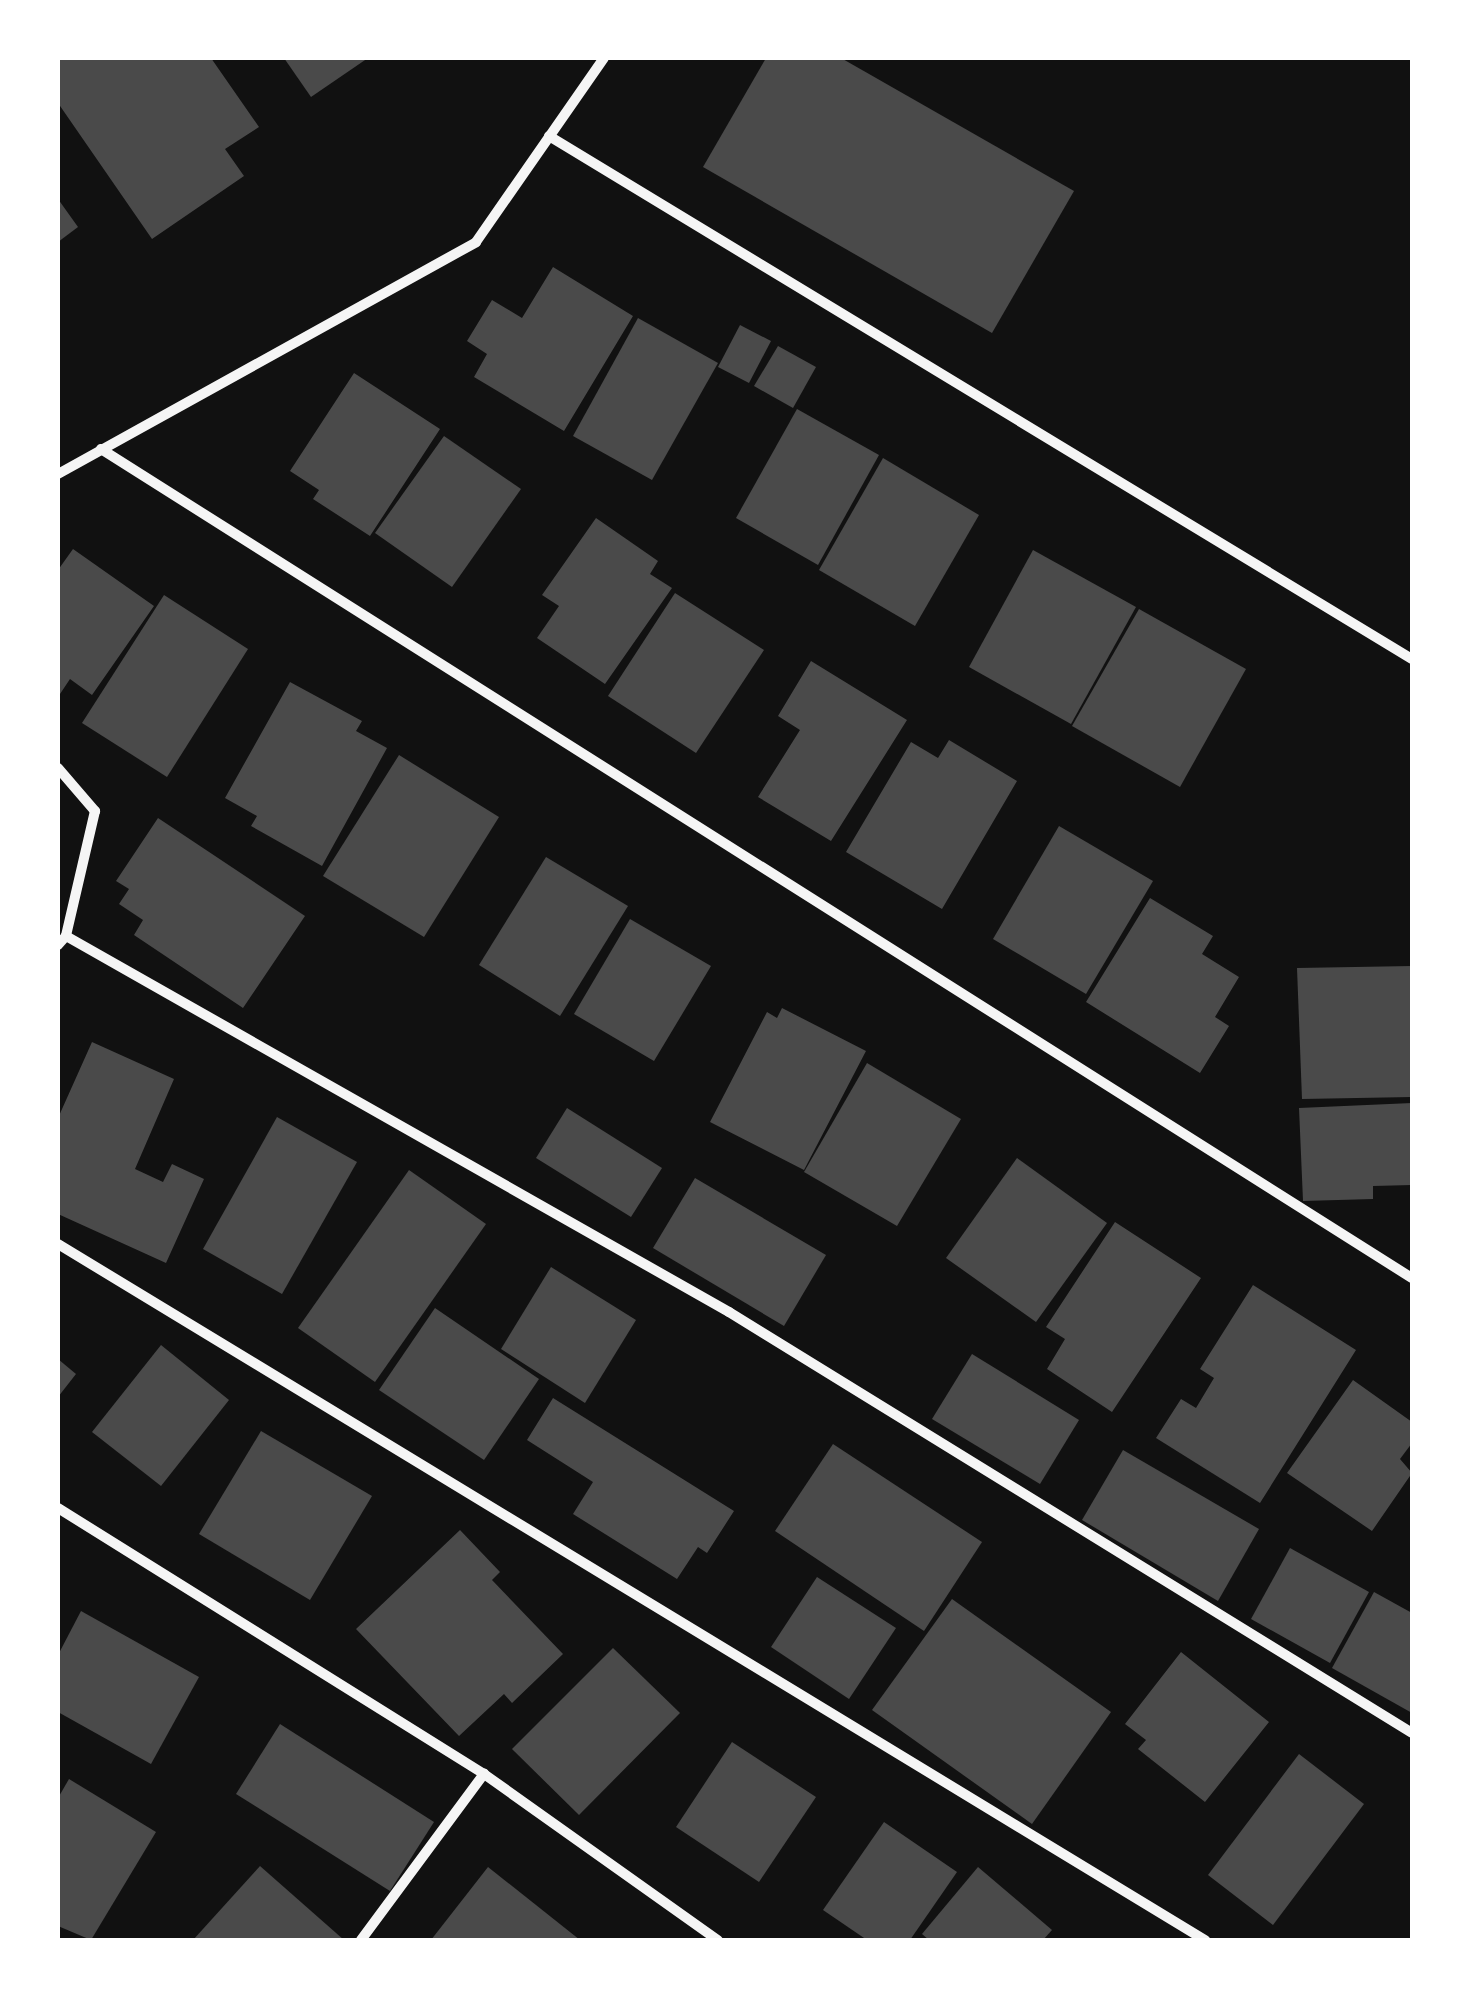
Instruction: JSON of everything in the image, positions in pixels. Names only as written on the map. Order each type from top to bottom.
[{"type":"street","points":[[58,474],[476,242],[604,58]]},
{"type":"street","points":[[549,136],[1412,659]]},
{"type":"street","points":[[100,449],[1412,1278]]},
{"type":"street","points":[[58,768],[95,811],[62,940],[729,1312],[1412,1733]]},
{"type":"street","points":[[58,1244],[1206,1940]]},
{"type":"street","points":[[58,1508],[484,1774],[718,1940]]},
{"type":"street","points":[[361,1940],[484,1774]]},
{"type":"building","points":[[58,58],[211,58],[259,127],[225,149],[244,176],[152,239],[58,103]]},
{"type":"building","points":[[284,58],[368,58],[311,97]]},
{"type":"building","points":[[766,58],[841,58],[1074,191],[992,333],[703,167]]},
{"type":"building","points":[[58,199],[78,227],[58,242]]},
{"type":"building","points":[[553,267],[633,316],[564,431],[474,377],[487,354],[467,341],[492,300],[522,318]]},
{"type":"building","points":[[638,318],[718,363],[652,480],[573,436]]},
{"type":"building","points":[[740,325],[771,341],[749,383],[718,367]]},
{"type":"building","points":[[778,346],[816,367],[793,408],[754,386]]},
{"type":"building","points":[[354,373],[440,429],[370,536],[313,499],[319,490],[290,471]]},
{"type":"building","points":[[797,409],[879,455],[818,565],[736,518]]},
{"type":"building","points":[[444,436],[521,489],[452,587],[375,533]]},
{"type":"building","points":[[883,458],[979,515],[915,626],[819,570]]},
{"type":"building","points":[[596,518],[658,561],[650,574],[672,588],[605,684],[537,638],[559,606],[542,595]]},
{"type":"building","points":[[73,549],[154,606],[92,695],[70,679],[58,697],[58,570]]},
{"type":"building","points":[[1033,550],[1136,607],[1071,724],[969,667]]},
{"type":"building","points":[[675,593],[764,650],[696,753],[608,696]]},
{"type":"building","points":[[164,595],[248,649],[167,777],[82,723]]},
{"type":"building","points":[[1139,609],[1246,669],[1180,787],[1072,726]]},
{"type":"building","points":[[811,661],[907,720],[831,841],[758,797],[800,730],[778,716]]},
{"type":"building","points":[[290,682],[362,721],[356,731],[387,748],[322,866],[251,826],[257,816],[225,798]]},
{"type":"building","points":[[949,740],[1017,781],[942,909],[846,852],[911,742],[938,758]]},
{"type":"building","points":[[399,755],[499,817],[424,937],[323,876]]},
{"type":"building","points":[[158,818],[305,916],[243,1008],[134,935],[143,920],[119,904],[129,889],[116,881]]},
{"type":"building","points":[[1059,826],[1153,881],[1086,994],[993,939]]},
{"type":"building","points":[[546,857],[628,906],[560,1016],[479,965]]},
{"type":"building","points":[[1150,898],[1213,936],[1202,954],[1239,977],[1215,1017],[1229,1026],[1200,1073],[1086,1002]]},
{"type":"building","points":[[630,919],[711,966],[654,1061],[574,1014]]},
{"type":"building","points":[[1412,966],[1412,1097],[1302,1099],[1297,968]]},
{"type":"building","points":[[782,1008],[866,1051],[804,1170],[710,1122],[767,1012],[777,1018]]},
{"type":"building","points":[[92,1042],[174,1079],[135,1169],[163,1182],[172,1164],[204,1179],[166,1263],[58,1214],[58,1118]]},
{"type":"building","points":[[867,1063],[961,1119],[897,1226],[804,1172]]},
{"type":"building","points":[[1412,1103],[1412,1185],[1373,1186],[1373,1199],[1303,1201],[1299,1108]]},
{"type":"building","points":[[567,1108],[662,1168],[631,1217],[536,1158]]},
{"type":"building","points":[[277,1117],[357,1162],[282,1294],[203,1249]]},
{"type":"building","points":[[1017,1158],[1107,1223],[1036,1322],[946,1258]]},
{"type":"building","points":[[409,1170],[486,1224],[375,1382],[298,1328]]},
{"type":"building","points":[[695,1178],[826,1255],[784,1326],[653,1248]]},
{"type":"building","points":[[1115,1222],[1201,1278],[1112,1412],[1047,1369],[1065,1339],[1046,1327]]},
{"type":"building","points":[[551,1267],[636,1320],[585,1403],[501,1349]]},
{"type":"building","points":[[1253,1285],[1356,1350],[1260,1503],[1156,1438],[1181,1399],[1196,1408],[1214,1378],[1200,1369]]},
{"type":"building","points":[[435,1308],[539,1379],[484,1460],[379,1390]]},
{"type":"building","points":[[161,1345],[229,1400],[161,1486],[92,1432]]},
{"type":"building","points":[[972,1354],[1079,1420],[1040,1484],[932,1419]]},
{"type":"building","points":[[58,1359],[76,1374],[58,1397]]},
{"type":"building","points":[[1353,1380],[1412,1422],[1412,1443],[1400,1459],[1412,1473],[1372,1531],[1287,1473]]},
{"type":"building","points":[[553,1398],[734,1511],[707,1553],[698,1547],[677,1579],[573,1514],[593,1482],[527,1440]]},
{"type":"building","points":[[261,1431],[372,1496],[310,1600],[199,1534]]},
{"type":"building","points":[[833,1444],[982,1542],[924,1631],[775,1531]]},
{"type":"building","points":[[1123,1450],[1259,1529],[1218,1601],[1082,1520]]},
{"type":"building","points":[[460,1530],[500,1572],[492,1580],[563,1654],[512,1703],[504,1694],[459,1736],[356,1629]]},
{"type":"building","points":[[1290,1548],[1369,1592],[1330,1663],[1251,1619]]},
{"type":"building","points":[[817,1577],[896,1628],[849,1699],[771,1647]]},
{"type":"building","points":[[1374,1592],[1412,1613],[1412,1713],[1332,1668]]},
{"type":"building","points":[[952,1599],[1111,1712],[1032,1824],[872,1710]]},
{"type":"building","points":[[81,1611],[199,1677],[151,1764],[58,1712],[58,1655]]},
{"type":"building","points":[[613,1648],[680,1713],[579,1815],[512,1749]]},
{"type":"building","points":[[1181,1652],[1269,1722],[1205,1802],[1138,1749],[1146,1740],[1125,1724]]},
{"type":"building","points":[[280,1724],[434,1822],[390,1891],[236,1794]]},
{"type":"building","points":[[732,1742],[816,1797],[759,1882],[676,1827]]},
{"type":"building","points":[[1299,1754],[1364,1804],[1273,1925],[1208,1875]]},
{"type":"building","points":[[69,1779],[156,1832],[91,1940],[58,1926],[58,1798]]},
{"type":"building","points":[[884,1822],[957,1872],[910,1940],[867,1940],[823,1910]]},
{"type":"building","points":[[260,1866],[344,1940],[193,1940]]},
{"type":"building","points":[[488,1867],[580,1940],[431,1940]]},
{"type":"building","points":[[978,1867],[1052,1930],[1043,1940],[929,1940],[922,1934]]}]
